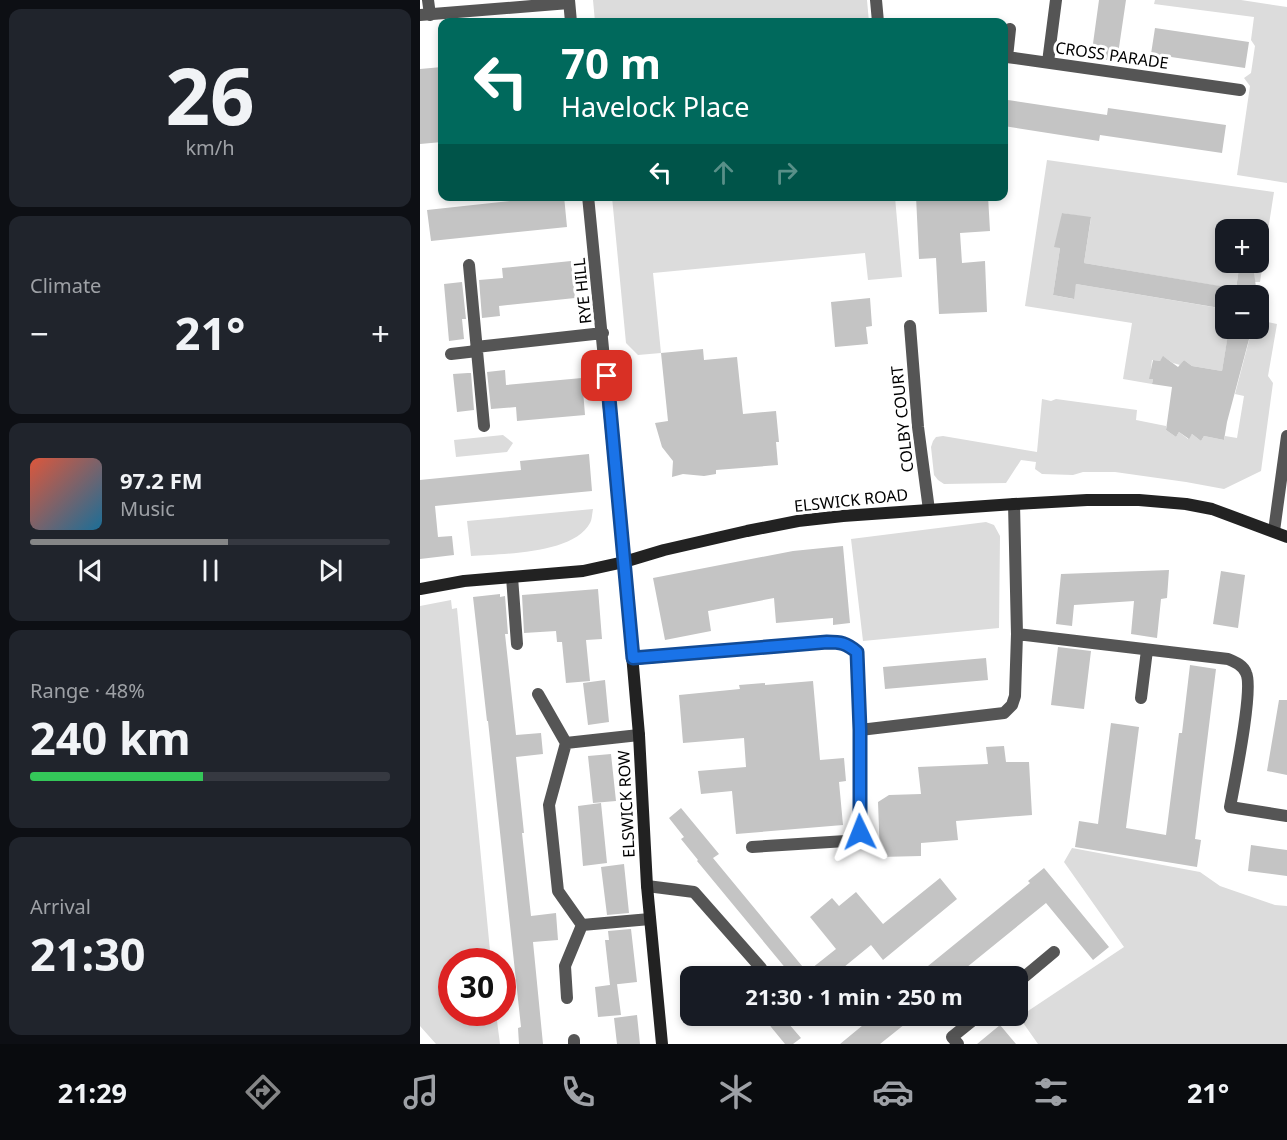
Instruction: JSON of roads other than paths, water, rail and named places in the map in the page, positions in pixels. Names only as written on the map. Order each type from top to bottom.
[{"type":"main road","name":"ELSWICK ROAD","points":[[420,589],[464,581],[583,570],[798,521],[1014,504],[1139,500],[1186,504],[1212,509],[1287,537]]},
{"type":"main road","name":"ELSWICK ROW","points":[[624,562],[639,735],[647,886],[662,1044]]},
{"type":"street","points":[[429,0],[425,15],[569,2],[571,18]]},
{"type":"street","points":[[876,0],[878,18]]},
{"type":"street","points":[[1048,62],[1056,0]]},
{"type":"street","name":"CROSS PARADE","points":[[1008,48],[1010,29]]},
{"type":"street","name":"CROSS PARADE","points":[[1008,57],[1240,90]]},
{"type":"street","name":"RYE HILL","points":[[589,201],[624,562]]},
{"type":"street","points":[[469,265],[484,426]]},
{"type":"street","name":"COLBY COURT","points":[[910,326],[918,427],[929,510]]},
{"type":"street","points":[[451,354],[603,333]]},
{"type":"street","points":[[1274,531],[1287,436]]},
{"type":"street","points":[[860,730],[1004,713],[1012,705],[1015,696],[1017,634],[1014,504]]},
{"type":"street","points":[[512,577],[517,644]]},
{"type":"street","points":[[1017,634],[1228,659],[1239,664],[1246,672],[1248,680],[1246,711],[1230,807],[1287,816]]},
{"type":"street","points":[[633,658],[827,642],[849,644],[857,652],[860,832],[846,841],[752,847]]},
{"type":"street","points":[[1141,698],[1147,650]]},
{"type":"street","points":[[538,694],[566,743],[549,805],[558,891],[582,925]]},
{"type":"street","points":[[566,743],[639,735]]},
{"type":"street","points":[[647,886],[694,892],[759,966]]},
{"type":"street","points":[[582,925],[650,919]]},
{"type":"street","points":[[567,998],[565,966],[582,925]]},
{"type":"street","points":[[1028,974],[1054,952]]},
{"type":"street","points":[[958,1044],[952,1037],[966,1026]]}]
